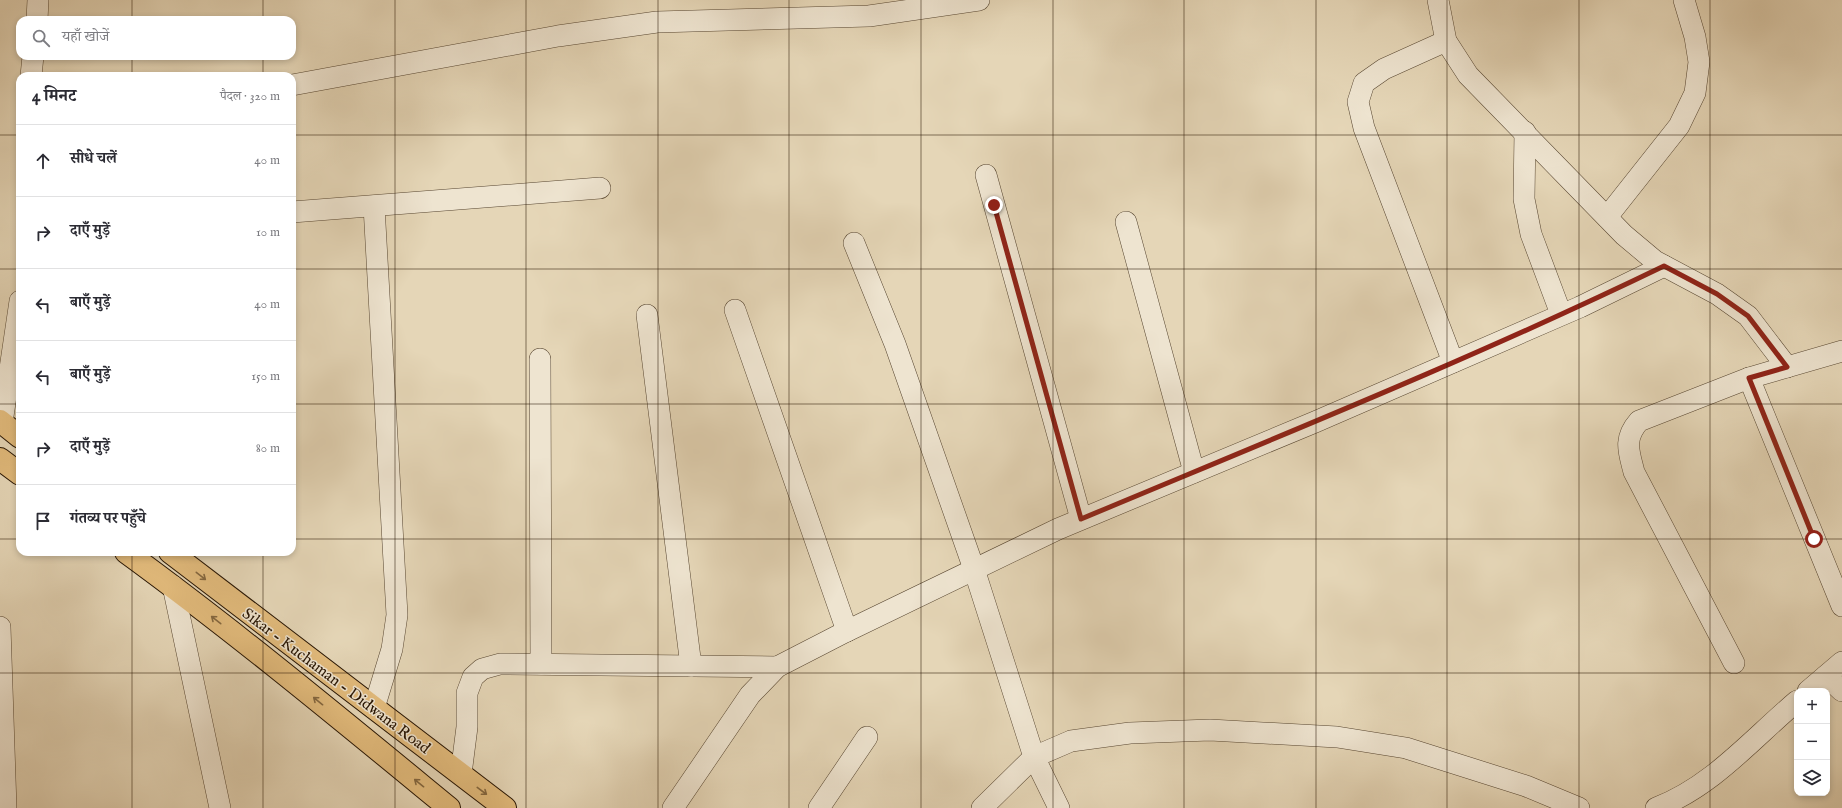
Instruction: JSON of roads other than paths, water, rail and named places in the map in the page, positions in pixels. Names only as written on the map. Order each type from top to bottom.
[{"type":"main road","points":[[1,422],[16,434]]},
{"type":"main road","points":[[0,459],[16,471]]},
{"type":"main road","name":"Sikar - Kuchaman - Didwana Road","points":[[132,556],[173,586],[449,808]]},
{"type":"main road","name":"Sikar - Kuchaman - Didwana Road","points":[[178,556],[505,808]]},
{"type":"street","points":[[37,16],[38,0]]},
{"type":"street","points":[[296,84],[558,36],[657,22],[869,16],[980,0]]},
{"type":"street","points":[[1438,0],[1446,41],[1468,75],[1624,235],[1655,261],[1717,294],[1748,316],[1787,367]]},
{"type":"street","points":[[1607,217],[1679,126],[1695,93],[1699,62],[1684,0]]},
{"type":"street","points":[[1446,41],[1384,69],[1364,83],[1358,102],[1364,128],[1453,362]]},
{"type":"street","points":[[31,72],[33,60]]},
{"type":"street","points":[[1525,132],[1524,199],[1531,234],[1561,314]]},
{"type":"street","points":[[986,175],[1081,519]]},
{"type":"street","points":[[296,212],[600,188]]},
{"type":"street","points":[[374,206],[398,615],[392,649],[374,708]]},
{"type":"street","points":[[1126,222],[1194,472]]},
{"type":"street","points":[[854,243],[895,344],[974,569],[1034,757],[1059,808]]},
{"type":"street","points":[[673,808],[750,695],[778,667],[847,631],[1081,519],[1315,422],[1561,314],[1664,266]]},
{"type":"street","points":[[735,310],[847,631]]},
{"type":"street","points":[[647,315],[691,666]]},
{"type":"street","points":[[1,422],[16,326]]},
{"type":"street","points":[[1734,663],[1634,472],[1628,444],[1631,430],[1639,421],[1749,378],[1842,351]]},
{"type":"street","points":[[540,359],[541,664]]},
{"type":"street","points":[[1749,378],[1842,606]]},
{"type":"street","points":[[173,586],[220,808]]},
{"type":"street","points":[[0,627],[6,808]]},
{"type":"street","points":[[1812,688],[1842,662]]},
{"type":"street","points":[[461,774],[467,727],[467,693],[473,677],[482,669],[500,664],[778,667]]},
{"type":"street","points":[[1826,676],[1842,691]]},
{"type":"street","points":[[1666,806],[1724,768],[1794,703]]},
{"type":"street","points":[[982,808],[1034,757],[1071,741],[1130,733],[1210,730],[1337,738],[1406,748],[1526,786],[1579,808]]},
{"type":"street","points":[[819,808],[867,738]]}]
